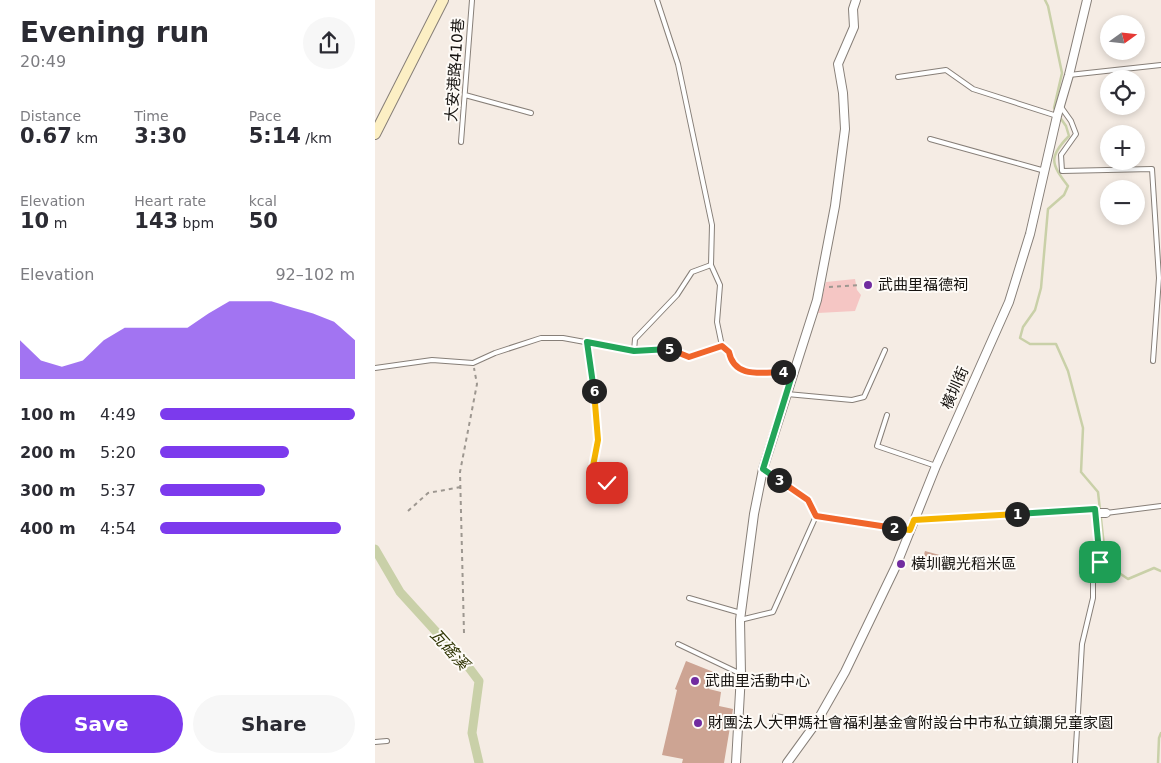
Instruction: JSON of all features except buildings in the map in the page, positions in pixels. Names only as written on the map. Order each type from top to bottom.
[{"type":"main road","points":[[375,134],[443,0]]},
{"type":"street","points":[[736,763],[741,674],[741,616],[754,514],[763,469],[817,300],[835,206],[845,129],[843,93],[838,64],[854,27],[853,9],[856,0]]},
{"type":"street","name":"橫圳街","points":[[787,763],[816,723],[845,672],[895,566],[936,466],[1009,302],[1030,234],[1057,116],[1087,0]]},
{"type":"lane","name":"大安港路410巷","points":[[461,142],[472,0]]},
{"type":"lane","points":[[657,0],[678,64],[712,225],[711,265],[720,285],[717,322],[722,346],[729,352],[730,359],[737,368],[745,372],[793,372]]},
{"type":"lane","points":[[1069,75],[1161,65]]},
{"type":"lane","points":[[898,77],[946,70],[973,89],[1057,116]]},
{"type":"lane","points":[[465,95],[531,113]]},
{"type":"lane","points":[[1060,106],[1071,121],[1076,134],[1061,154],[1062,171],[1152,169],[1159,278],[1153,361]]},
{"type":"lane","points":[[930,139],[1045,170]]},
{"type":"lane","points":[[634,351],[635,339],[677,295],[692,272],[711,265]]},
{"type":"lane","points":[[375,368],[432,360],[473,363],[495,353],[541,338],[563,338],[634,351],[671,349],[689,357],[722,346]]},
{"type":"lane","points":[[787,394],[853,400],[864,397],[885,350]]},
{"type":"lane","points":[[887,415],[877,446],[936,466]]},
{"type":"lane","points":[[763,469],[808,500],[816,516]]},
{"type":"lane","points":[[914,520],[1100,512],[1161,506]]},
{"type":"lane","points":[[1075,763],[1082,644],[1093,598],[1093,576],[1100,562],[1100,512]]},
{"type":"lane","points":[[816,516],[910,530]]},
{"type":"lane","points":[[689,598],[741,616],[773,612],[816,516]]},
{"type":"lane","points":[[678,644],[741,674]]},
{"type":"lane","points":[[775,716],[816,723]]},
{"type":"lane","points":[[375,742],[387,741]]},
{"type":"path","points":[[819,288],[859,285]]},
{"type":"path","points":[[587,342],[598,440],[593,466],[607,483],[612,496]]},
{"type":"path","points":[[464,633],[461,472],[477,384],[473,363]]},
{"type":"path","points":[[408,511],[428,493],[461,487]]},
{"type":"shaded area","points":[[855,279],[857,290],[861,295],[855,311],[818,313],[826,282]]},
{"type":"waterway","points":[[1045,0],[1048,6],[1062,73],[1054,108],[1056,111]]},
{"type":"waterway","points":[[1059,116],[1066,126],[1069,136],[1062,143],[1055,155],[1054,161],[1058,172],[1068,186],[1064,195],[1048,209],[1041,288],[1035,310],[1023,327],[1020,338],[1030,344],[1056,344],[1068,371],[1083,428],[1081,472],[1098,492],[1106,564],[1128,579],[1154,568],[1161,571]]},
{"type":"waterway","name":"瓦磘溪","points":[[375,549],[400,592],[479,681],[472,733],[479,763]]},
{"type":"waterway","points":[[1158,763],[1161,733]]},
{"type":"place","name":"武曲里福德祠","points":[[868,285]]},
{"type":"place","name":"橫圳觀光稻米區","points":[[901,564]]},
{"type":"place","name":"武曲里活動中心","points":[[695,681]]},
{"type":"place","name":"財團法人大甲媽社會福利基金會附設台中市私立鎮瀾兒童家園","points":[[698,723]]},
{"type":"route","points":[[607,483],[593,466],[598,440],[597,414],[587,342],[634,351],[671,349],[689,357],[722,346],[729,352],[733,364],[745,372],[793,372],[763,469],[808,500],[816,516],[910,530],[914,520],[1095,509],[1100,562]]}]
